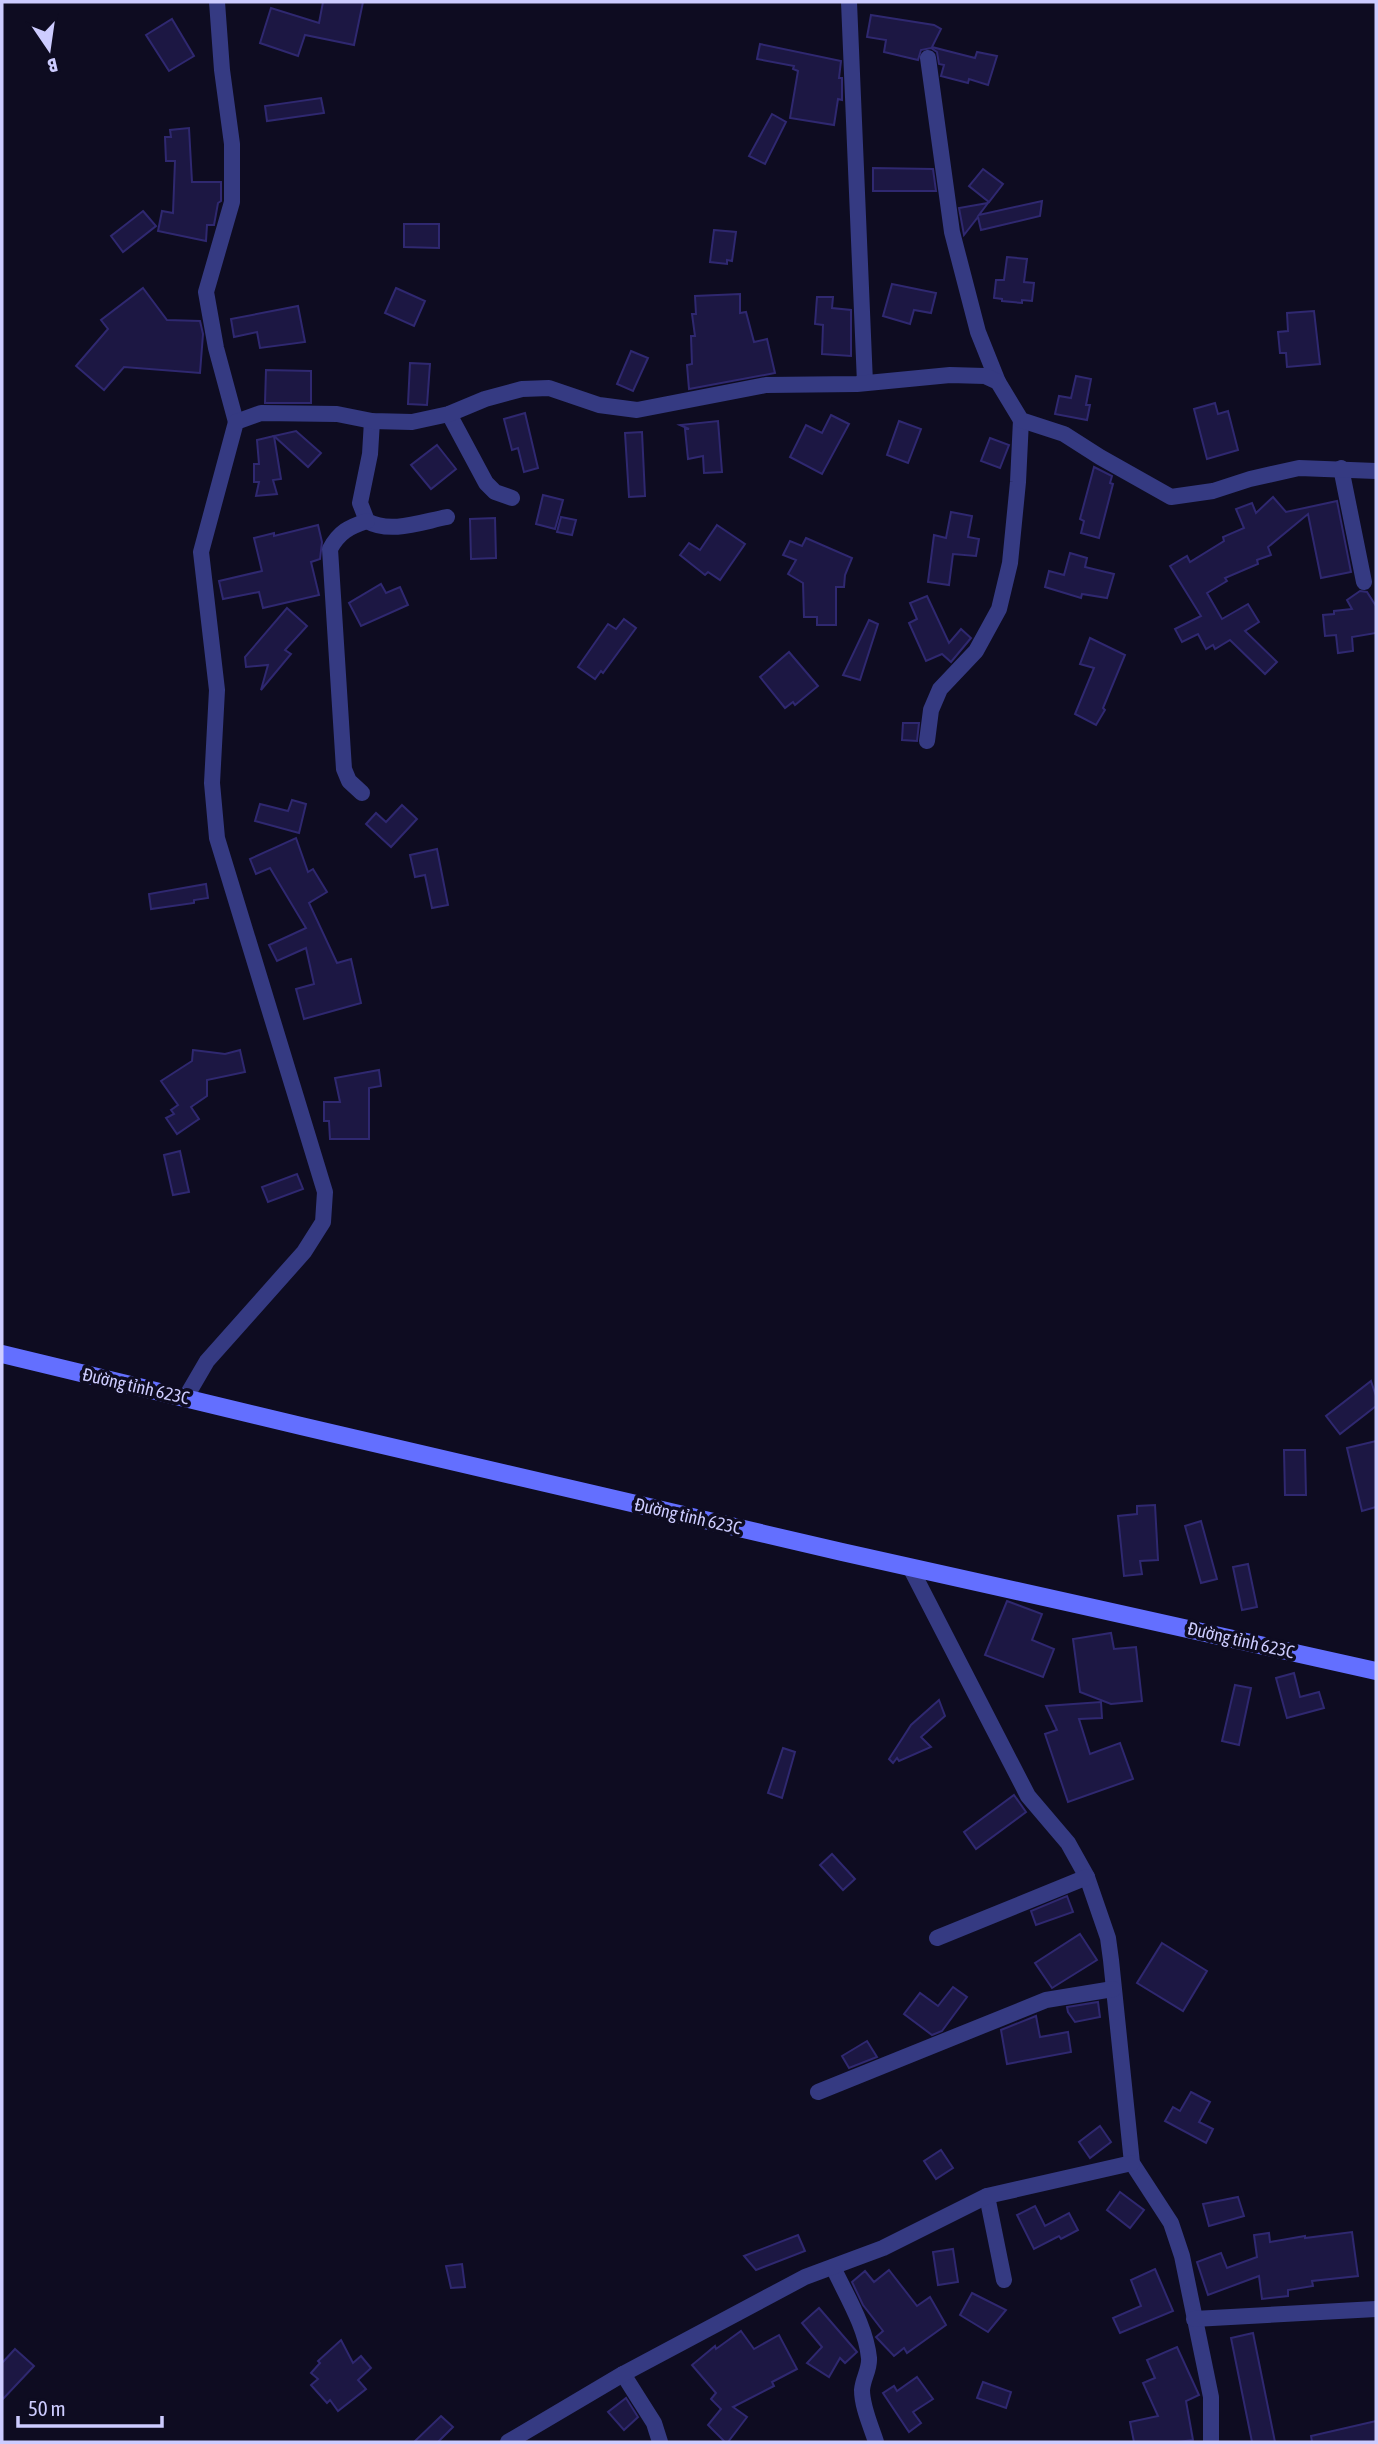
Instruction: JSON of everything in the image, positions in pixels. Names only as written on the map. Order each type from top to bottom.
[{"type":"main road","name":"Đường tỉnh 623C","points":[[2,1354],[910,1567],[1376,1671]]},
{"type":"street","points":[[186,1397],[207,1361],[304,1252],[323,1222],[326,1192],[217,838],[212,783],[217,690],[201,552],[236,422],[216,348],[206,292],[232,202],[232,144],[222,70],[217,2]]},
{"type":"street","points":[[849,2],[865,383]]},
{"type":"street","points":[[928,58],[952,232],[978,332],[998,382],[1021,420],[1010,563],[999,609],[976,651],[940,690],[932,710],[928,741]]},
{"type":"street","points":[[236,422],[261,414],[337,414],[372,421],[412,422],[449,414],[485,399],[522,389],[549,388],[599,405],[637,410],[766,385],[865,383],[950,375],[985,376],[998,382]]},
{"type":"street","points":[[449,414],[486,483],[495,492],[512,498]]},
{"type":"street","points":[[1021,420],[1064,433],[1100,457],[1171,497],[1213,491],[1299,468],[1376,471]]},
{"type":"street","points":[[372,421],[370,454],[360,503],[367,520],[379,528],[447,517]]},
{"type":"street","points":[[1341,468],[1364,582]]},
{"type":"street","points":[[362,793],[349,782],[344,769],[330,549],[337,536],[348,527],[367,520]]},
{"type":"street","points":[[910,1567],[1028,1796],[1068,1843],[1087,1877],[1108,1938],[1132,2163],[1171,2223],[1182,2256],[1212,2398],[1211,2442]]},
{"type":"street","points":[[937,1938],[1087,1877]]},
{"type":"street","points":[[818,2092],[1046,2000],[1113,1989]]},
{"type":"street","points":[[508,2442],[623,2374],[805,2277],[883,2248],[987,2196],[1132,2163]]},
{"type":"street","points":[[987,2196],[1004,2280]]},
{"type":"street","points":[[833,2267],[861,2329],[869,2356],[869,2368],[863,2381],[862,2394],[876,2442]]},
{"type":"street","points":[[1194,2319],[1376,2309]]},
{"type":"street","points":[[623,2374],[654,2423],[660,2442]]},
{"type":"building","points":[[323,2],[363,2],[354,45],[305,35],[298,56],[260,43],[271,8],[319,23]]},
{"type":"building","points":[[871,15],[934,25],[941,29],[932,47],[975,58],[977,52],[997,56],[988,85],[969,79],[968,83],[941,76],[944,65],[939,64],[937,52],[931,48],[921,50],[918,60],[884,52],[886,40],[867,37]]},
{"type":"building","points":[[172,19],[194,56],[169,71],[146,35]]},
{"type":"building","points":[[760,44],[841,61],[839,78],[842,78],[842,100],[838,99],[834,125],[790,118],[798,71],[793,69],[794,66],[757,59]]},
{"type":"building","points":[[321,98],[324,113],[267,121],[265,106]]},
{"type":"building","points":[[772,114],[786,122],[765,164],[749,156]]},
{"type":"building","points":[[189,128],[192,182],[221,182],[221,201],[218,203],[214,225],[207,225],[206,241],[158,231],[162,211],[173,213],[175,161],[166,161],[165,137],[171,137],[170,130]]},
{"type":"building","points":[[873,168],[933,169],[936,191],[873,191]]},
{"type":"building","points":[[983,169],[1003,184],[989,202],[969,186]]},
{"type":"building","points":[[1042,201],[1040,216],[981,230],[978,217],[964,235],[959,208],[988,203],[979,215]]},
{"type":"building","points":[[143,211],[156,226],[123,252],[111,236]]},
{"type":"building","points":[[404,224],[439,224],[439,248],[404,247]]},
{"type":"building","points":[[714,230],[736,232],[732,261],[727,260],[727,264],[710,262]]},
{"type":"building","points":[[1007,257],[1027,259],[1024,282],[1034,283],[1032,301],[1022,300],[1022,303],[994,298],[996,280],[1004,280]]},
{"type":"building","points":[[892,284],[936,293],[931,313],[914,310],[910,324],[883,316]]},
{"type":"building","points":[[143,288],[167,320],[200,321],[203,334],[200,373],[124,367],[104,390],[76,366],[108,329],[101,320]]},
{"type":"building","points":[[396,288],[425,301],[414,326],[385,313]]},
{"type":"building","points":[[740,294],[740,313],[746,312],[754,342],[767,339],[775,373],[689,389],[687,365],[692,364],[691,336],[695,336],[692,314],[696,314],[695,296]]},
{"type":"building","points":[[817,297],[833,297],[832,308],[851,310],[851,356],[822,354],[823,325],[815,324]]},
{"type":"building","points":[[298,306],[305,342],[260,348],[257,332],[234,337],[231,319]]},
{"type":"building","points":[[1314,311],[1320,364],[1287,367],[1286,353],[1280,353],[1278,332],[1288,331],[1287,313]]},
{"type":"building","points":[[631,351],[648,358],[633,391],[617,384]]},
{"type":"building","points":[[410,363],[430,364],[427,405],[408,404]]},
{"type":"building","points":[[266,370],[311,371],[311,403],[265,403]]},
{"type":"building","points":[[1076,376],[1091,379],[1086,405],[1090,405],[1087,420],[1055,414],[1059,396],[1071,398]]},
{"type":"building","points":[[1215,403],[1218,414],[1228,411],[1238,450],[1207,459],[1194,409]]},
{"type":"building","points":[[525,413],[538,468],[524,472],[518,448],[512,450],[504,419]]},
{"type":"building","points":[[831,415],[849,424],[822,474],[790,457],[806,425],[822,433]]},
{"type":"building","points":[[718,421],[722,472],[704,473],[703,456],[688,459],[685,429],[689,429],[680,425]]},
{"type":"building","points":[[899,421],[921,429],[908,463],[887,455]]},
{"type":"building","points":[[296,431],[321,453],[308,467],[274,436]]},
{"type":"building","points":[[642,432],[645,496],[629,497],[625,433]]},
{"type":"building","points":[[274,436],[281,479],[273,480],[277,494],[256,496],[259,482],[254,482],[254,464],[259,464],[257,440]]},
{"type":"building","points":[[990,438],[1009,445],[1000,468],[981,461]]},
{"type":"building","points":[[437,445],[456,469],[431,489],[411,465]]},
{"type":"building","points":[[1094,467],[1112,476],[1110,483],[1113,484],[1099,538],[1081,533],[1084,521],[1080,519]]},
{"type":"building","points":[[543,495],[563,500],[555,529],[536,524]]},
{"type":"building","points":[[1273,497],[1286,512],[1337,501],[1351,572],[1321,578],[1308,514],[1268,547],[1271,555],[1257,560],[1258,564],[1225,578],[1227,581],[1207,593],[1222,619],[1248,604],[1259,622],[1245,631],[1277,662],[1265,674],[1230,640],[1215,649],[1213,645],[1206,649],[1198,634],[1182,642],[1175,629],[1201,616],[1170,566],[1187,556],[1190,562],[1224,541],[1223,537],[1244,528],[1236,509],[1252,503],[1256,513]]},
{"type":"building","points":[[951,512],[972,516],[968,537],[979,539],[976,556],[953,554],[949,585],[928,582],[934,535],[946,538]]},
{"type":"building","points":[[561,517],[576,520],[572,535],[557,532]]},
{"type":"building","points":[[495,518],[496,558],[471,559],[470,519]]},
{"type":"building","points":[[318,525],[322,542],[320,559],[311,562],[319,595],[263,608],[259,592],[223,599],[219,581],[262,571],[254,538]]},
{"type":"building","points":[[717,525],[745,544],[720,580],[708,572],[705,575],[680,555],[689,543],[700,550]]},
{"type":"building","points":[[806,538],[852,558],[845,575],[844,587],[836,587],[836,625],[817,625],[817,617],[804,617],[803,583],[788,574],[796,560],[783,555],[790,541],[802,546]]},
{"type":"building","points":[[1070,553],[1087,558],[1085,567],[1114,574],[1107,598],[1082,594],[1081,598],[1045,587],[1049,571],[1064,575]]},
{"type":"building","points":[[381,584],[386,593],[400,587],[408,605],[361,626],[349,603]]},
{"type":"building","points":[[1360,591],[1367,592],[1376,606],[1376,633],[1352,637],[1353,651],[1338,653],[1336,635],[1325,636],[1323,615],[1352,609],[1347,600]]},
{"type":"building","points":[[927,596],[949,643],[961,629],[971,638],[951,662],[942,654],[926,661],[909,623],[917,619],[910,603]]},
{"type":"building","points":[[287,608],[307,626],[285,650],[291,654],[261,690],[268,665],[246,667],[245,657]]},
{"type":"building","points":[[624,619],[636,628],[603,673],[601,671],[595,679],[578,667],[608,624],[616,629]]},
{"type":"building","points":[[869,620],[878,624],[860,680],[843,675]]},
{"type":"building","points":[[1090,638],[1125,655],[1103,708],[1105,710],[1096,725],[1075,714],[1094,668],[1080,664]]},
{"type":"building","points":[[789,652],[818,686],[795,705],[793,702],[785,708],[760,677]]},
{"type":"building","points":[[903,723],[919,723],[917,741],[902,740]]},
{"type":"building","points":[[292,800],[306,804],[299,833],[255,821],[260,804],[288,811]]},
{"type":"building","points":[[402,805],[417,819],[391,847],[366,824],[376,813],[386,822]]},
{"type":"building","points":[[296,838],[308,872],[313,869],[327,892],[309,903],[337,963],[351,959],[361,1003],[304,1019],[296,989],[314,984],[306,948],[277,961],[269,945],[306,928],[270,868],[256,874],[250,859]]},
{"type":"building","points":[[437,849],[448,905],[432,908],[425,875],[415,877],[410,855]]},
{"type":"building","points":[[206,884],[208,898],[194,900],[194,903],[151,909],[149,894]]},
{"type":"building","points":[[193,1050],[225,1054],[240,1050],[245,1072],[207,1080],[207,1096],[191,1107],[199,1119],[177,1134],[166,1118],[174,1114],[171,1110],[178,1105],[161,1081],[192,1061]]},
{"type":"building","points":[[379,1070],[381,1086],[369,1088],[369,1139],[330,1139],[329,1121],[324,1121],[324,1102],[340,1102],[335,1078]]},
{"type":"building","points":[[180,1151],[189,1192],[173,1195],[164,1155]]},
{"type":"building","points":[[297,1174],[303,1189],[268,1202],[262,1187]]},
{"type":"building","points":[[1371,1381],[1376,1406],[1340,1434],[1326,1416]]},
{"type":"building","points":[[1376,1441],[1376,1507],[1362,1511],[1347,1448]]},
{"type":"building","points":[[1284,1450],[1305,1450],[1306,1495],[1285,1495]]},
{"type":"building","points":[[1155,1505],[1158,1560],[1140,1561],[1142,1574],[1124,1576],[1118,1516],[1137,1514],[1137,1506]]},
{"type":"building","points":[[1201,1521],[1217,1579],[1201,1583],[1185,1526]]},
{"type":"building","points":[[1248,1564],[1257,1607],[1242,1610],[1233,1567]]},
{"type":"building","points":[[1007,1601],[1042,1614],[1032,1640],[1054,1649],[1043,1677],[985,1655]]},
{"type":"building","points":[[1111,1633],[1114,1649],[1136,1647],[1142,1701],[1111,1704],[1080,1692],[1073,1639]]},
{"type":"building","points":[[1294,1673],[1300,1697],[1319,1692],[1324,1708],[1287,1718],[1276,1678]]},
{"type":"building","points":[[1235,1685],[1251,1688],[1239,1745],[1222,1741]]},
{"type":"building","points":[[939,1700],[945,1716],[921,1737],[931,1747],[899,1761],[897,1758],[893,1763],[889,1759],[911,1725]]},
{"type":"building","points":[[1101,1702],[1102,1718],[1079,1719],[1090,1754],[1120,1743],[1133,1779],[1068,1802],[1045,1734],[1057,1730],[1046,1706]]},
{"type":"building","points":[[783,1748],[795,1752],[782,1798],[768,1793]]},
{"type":"building","points":[[1014,1795],[1026,1812],[976,1849],[964,1832]]},
{"type":"building","points":[[832,1854],[855,1879],[843,1890],[820,1865]]},
{"type":"building","points":[[1067,1896],[1073,1912],[1036,1925],[1031,1911]]},
{"type":"building","points":[[1080,1934],[1097,1960],[1052,1988],[1035,1963]]},
{"type":"building","points":[[1162,1943],[1207,1971],[1183,2011],[1137,1983]]},
{"type":"building","points":[[953,1987],[967,1997],[942,2031],[932,2035],[904,2014],[920,1993],[938,2006]]},
{"type":"building","points":[[1098,2002],[1100,2017],[1075,2022],[1068,2012],[1067,2007]]},
{"type":"building","points":[[1036,2016],[1040,2037],[1068,2032],[1071,2052],[1007,2064],[1001,2030]]},
{"type":"building","points":[[867,2041],[877,2057],[849,2068],[842,2056]]},
{"type":"building","points":[[1191,2092],[1210,2102],[1199,2122],[1213,2129],[1206,2143],[1165,2121],[1173,2107],[1180,2111]]},
{"type":"building","points":[[1100,2126],[1111,2142],[1090,2158],[1079,2142]]},
{"type":"building","points":[[941,2150],[953,2168],[936,2179],[924,2161]]},
{"type":"building","points":[[1120,2192],[1144,2210],[1130,2228],[1107,2210]]},
{"type":"building","points":[[1238,2197],[1244,2216],[1209,2226],[1203,2204]]},
{"type":"building","points":[[1035,2206],[1045,2226],[1069,2213],[1078,2230],[1034,2249],[1017,2215]]},
{"type":"building","points":[[1352,2232],[1358,2276],[1312,2281],[1313,2286],[1288,2290],[1288,2296],[1262,2299],[1259,2276],[1208,2295],[1197,2262],[1221,2253],[1227,2268],[1257,2257],[1254,2235],[1269,2233],[1270,2242]]},
{"type":"building","points":[[798,2235],[805,2251],[756,2270],[744,2256]]},
{"type":"building","points":[[953,2249],[958,2282],[938,2285],[933,2252]]},
{"type":"building","points":[[462,2264],[465,2287],[451,2288],[446,2266]]},
{"type":"building","points":[[1155,2269],[1173,2311],[1120,2333],[1113,2318],[1141,2306],[1131,2280]]},
{"type":"building","points":[[889,2270],[917,2306],[930,2297],[946,2325],[907,2353],[904,2348],[894,2356],[876,2337],[883,2331],[863,2305],[852,2282],[865,2271],[874,2282]]},
{"type":"building","points":[[972,2293],[1006,2310],[988,2332],[960,2315]]},
{"type":"building","points":[[819,2308],[857,2352],[845,2363],[840,2358],[829,2377],[807,2363],[822,2347],[802,2323]]},
{"type":"building","points":[[741,2331],[754,2349],[779,2335],[797,2369],[772,2382],[774,2386],[733,2407],[747,2417],[728,2442],[725,2442],[708,2425],[721,2409],[711,2399],[716,2393],[692,2365],[715,2346],[716,2349]]},
{"type":"building","points":[[1253,2333],[1275,2442],[1252,2442],[1231,2338]]},
{"type":"building","points":[[341,2340],[353,2363],[361,2356],[371,2368],[358,2380],[366,2389],[338,2411],[330,2400],[327,2403],[311,2385],[318,2379],[311,2373],[320,2363],[318,2361]]},
{"type":"building","points":[[1177,2347],[1199,2395],[1186,2401],[1193,2440],[1134,2442],[1130,2422],[1158,2416],[1143,2383],[1155,2378],[1147,2360]]},
{"type":"building","points":[[15,2349],[34,2366],[2,2400],[2,2363]]},
{"type":"building","points":[[917,2377],[933,2399],[913,2412],[921,2423],[909,2432],[883,2393],[894,2386],[897,2391]]},
{"type":"building","points":[[983,2382],[1011,2392],[1006,2408],[977,2398]]},
{"type":"building","points":[[626,2398],[638,2417],[624,2430],[608,2412]]},
{"type":"building","points":[[441,2416],[453,2427],[438,2442],[414,2442]]},
{"type":"building","points":[[1376,2421],[1376,2442],[1312,2442],[1311,2436]]}]
